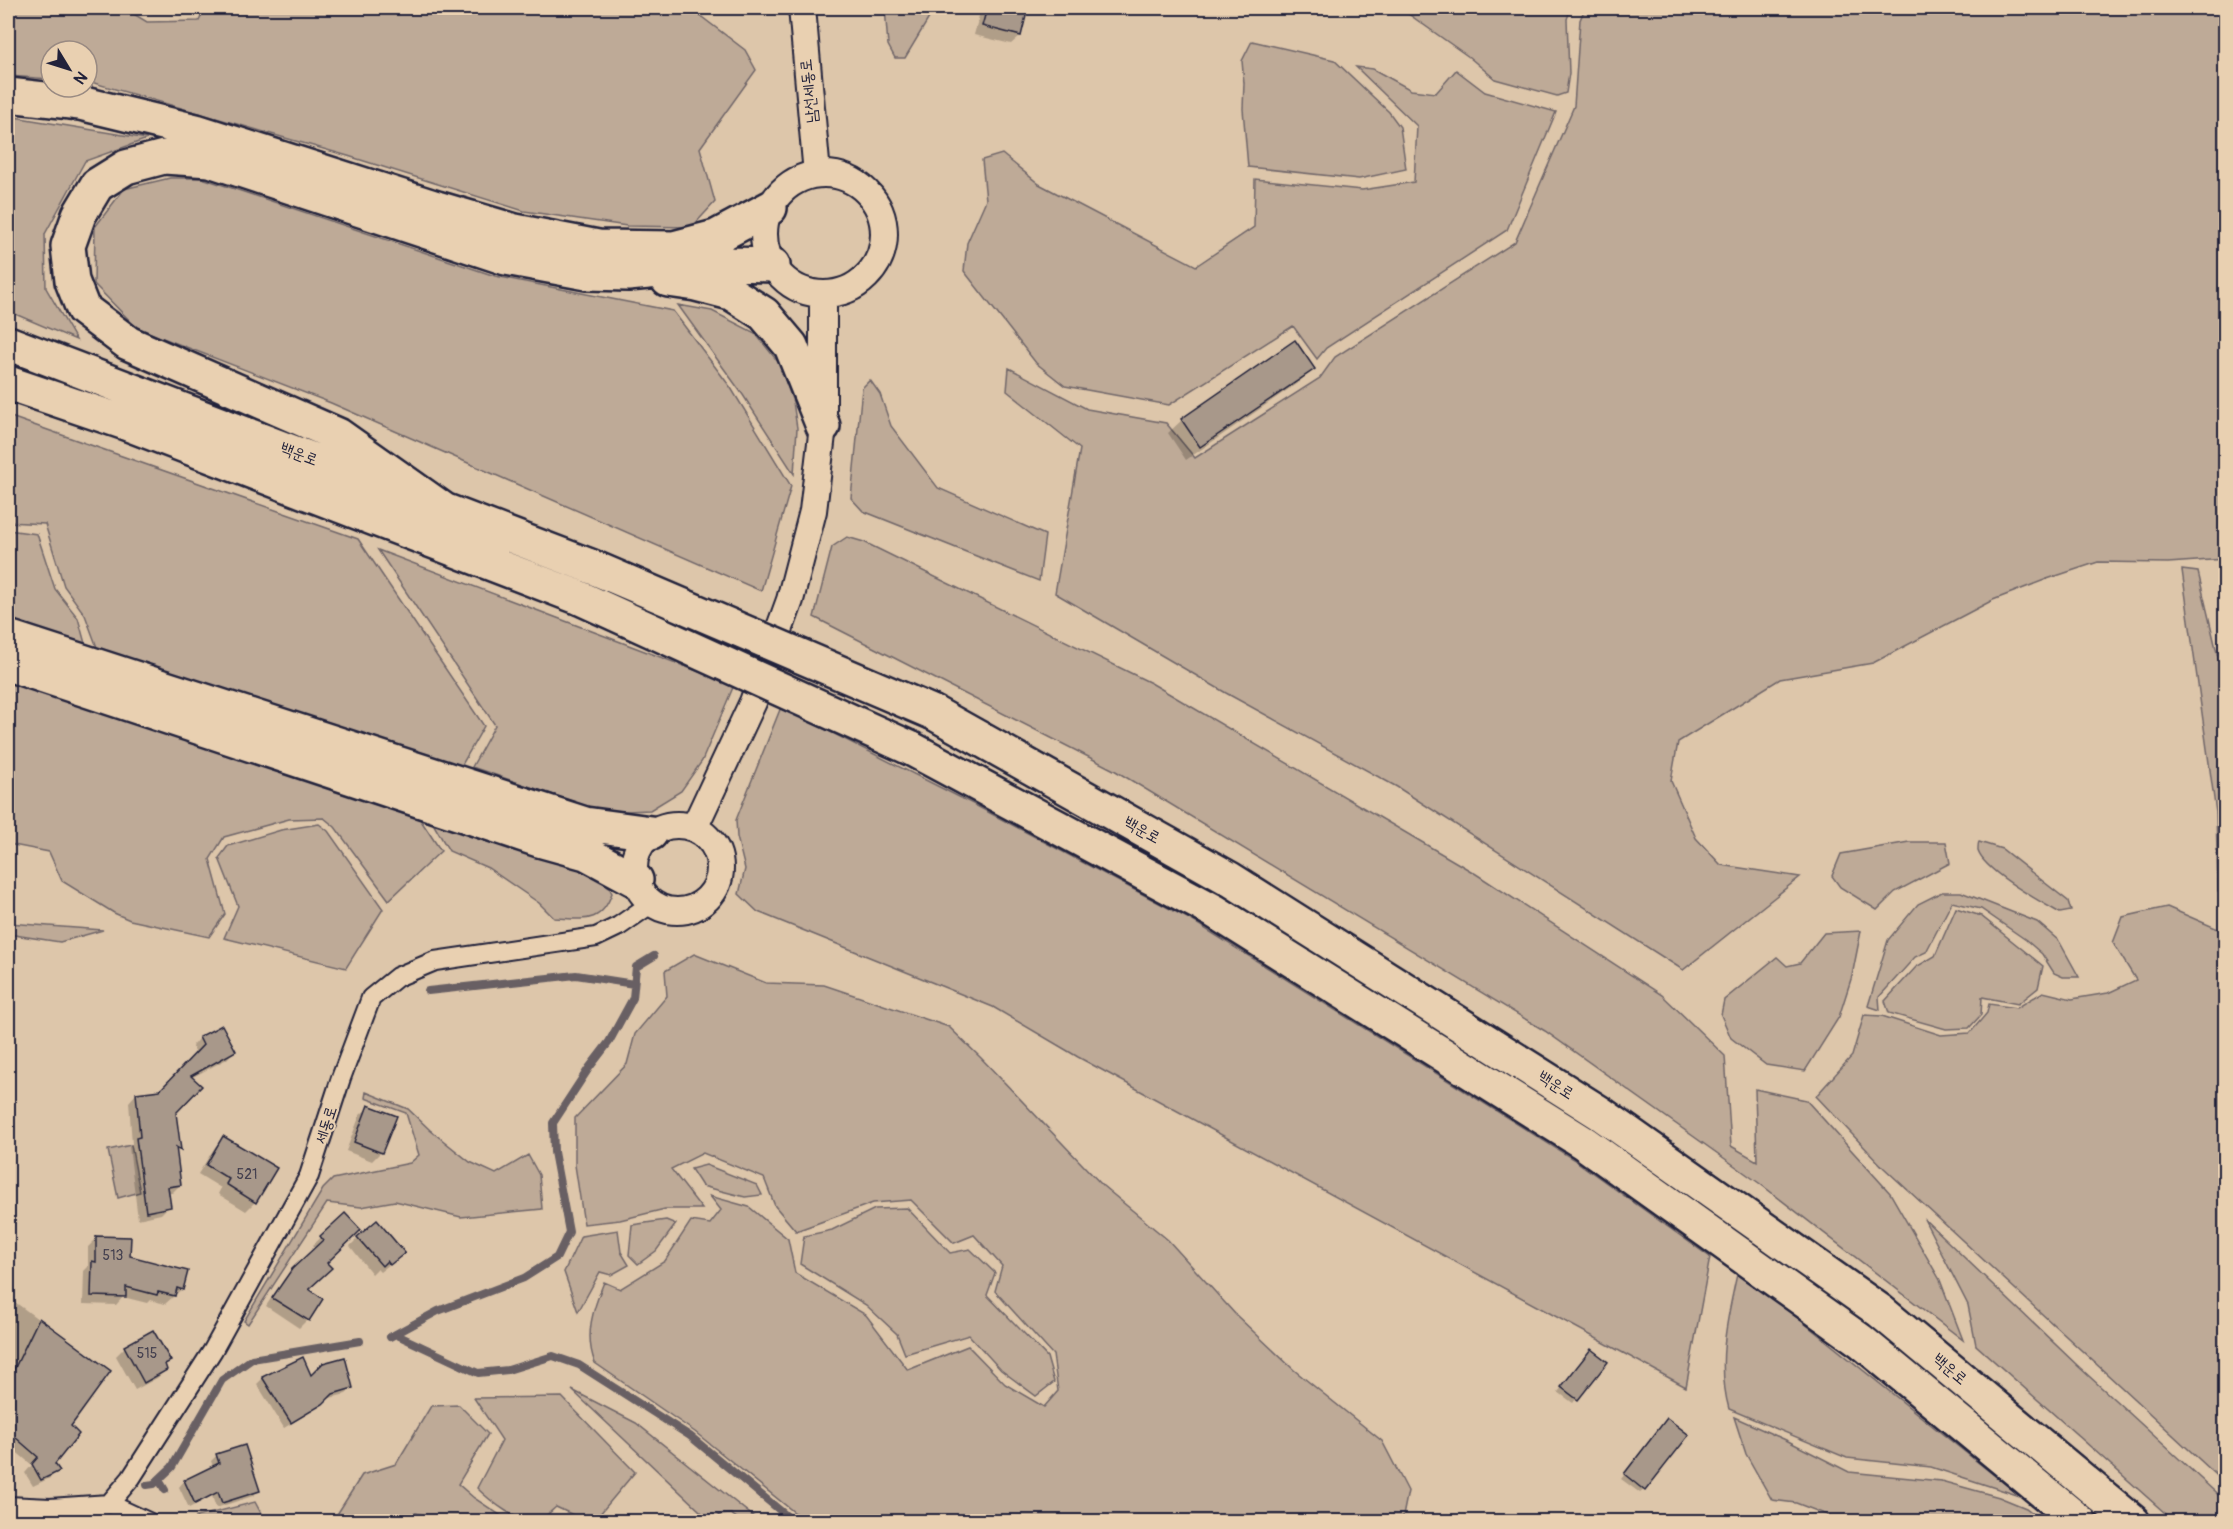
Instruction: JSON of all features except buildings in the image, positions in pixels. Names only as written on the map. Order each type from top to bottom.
[{"type":"highway","points":[[8,95],[80,103],[196,130],[515,231],[598,247],[674,248],[716,237],[770,208]]},
{"type":"highway","points":[[444,510],[338,435],[128,343],[83,309],[72,281],[68,246],[80,215],[97,185],[126,167],[164,157],[210,160],[506,258],[587,273],[628,274],[696,284],[731,293],[764,314],[791,346],[823,426]]},
{"type":"highway","points":[[628,274],[730,264],[772,265]]},
{"type":"highway","name":"백운로","points":[[8,344],[590,566],[934,713],[1230,879],[1600,1113],[1880,1311],[2133,1521]]},
{"type":"highway","name":"백운로","points":[[8,383],[123,422],[579,597],[910,748],[1214,911],[1584,1143],[1861,1341],[2080,1521]]},
{"type":"highway","points":[[8,401],[368,516]]},
{"type":"highway","points":[[8,637],[574,821],[651,833]]},
{"type":"highway","points":[[8,664],[539,840],[586,853],[644,892]]},
{"type":"street","name":"남선세동로","points":[[801,8],[818,174]]},
{"type":"street","points":[[818,174],[837,175],[855,182],[870,195],[880,211],[884,231],[882,250],[867,275],[860,282],[842,291],[823,294],[803,290],[786,280],[772,265],[765,247],[764,227],[770,208],[782,191],[798,179],[818,174]]},
{"type":"street","points":[[693,828],[753,702],[790,600],[813,511],[823,426],[823,294]]},
{"type":"street","points":[[679,825],[693,828],[705,835],[714,846],[719,858],[720,872],[716,885],[698,906],[671,911],[658,907],[644,892],[633,872],[635,858],[641,844],[651,833],[664,826],[679,825]]},
{"type":"street","name":"세동로","points":[[61,1521],[109,1504],[131,1479],[213,1350],[309,1176],[341,1078],[371,998],[397,977],[435,961],[596,937],[619,926],[644,892]]},
{"type":"street","points":[[8,1506],[50,1508],[109,1504],[148,1521]]},
{"type":"shaded area","points":[[8,8],[124,8],[147,22],[199,21],[205,8],[690,8],[745,50],[756,70],[700,148],[715,202],[692,227],[627,226],[524,211],[348,156],[99,84],[99,39],[39,39],[39,78],[8,76]]},
{"type":"shaded area","points":[[142,8],[192,8],[190,12],[153,13]]},
{"type":"shaded area","points":[[885,8],[935,8],[905,58],[895,58],[888,45]]},
{"type":"shaded area","points":[[1400,8],[1571,8],[1567,19],[1569,73],[1566,93],[1557,96],[1495,79],[1469,57]]},
{"type":"shaded area","points":[[1585,8],[2225,8],[2225,559],[2168,563],[2098,562],[2047,579],[1993,600],[1873,663],[1780,679],[1678,742],[1671,781],[1696,838],[1721,865],[1800,877],[1683,970],[1397,787],[1226,693],[1055,593],[1080,449],[1007,391],[1009,368],[1087,409],[1166,423],[1195,458],[1320,378],[1335,357],[1515,242],[1574,106],[1580,20]]},
{"type":"shaded area","points":[[1252,41],[1334,60],[1389,112],[1400,127],[1406,169],[1359,179],[1248,167],[1242,61]]},
{"type":"shaded area","points":[[1356,67],[1373,69],[1411,90],[1436,93],[1456,70],[1485,92],[1556,112],[1507,230],[1326,348],[1317,359],[1293,326],[1169,405],[1065,386],[1036,363],[964,271],[967,243],[986,200],[982,160],[1002,154],[1039,184],[1196,266],[1254,227],[1255,179],[1362,190],[1414,182],[1417,126]]},
{"type":"shaded area","points":[[8,116],[147,139],[85,161],[45,234],[46,288],[76,340],[8,311]]},
{"type":"shaded area","points":[[170,178],[202,178],[495,276],[673,311],[731,388],[791,486],[761,591],[331,403],[137,328],[94,284],[95,227],[124,189]]},
{"type":"shaded area","points":[[678,305],[712,311],[755,333],[779,363],[793,402],[797,428],[794,474],[743,395]]},
{"type":"shaded area","points":[[870,380],[880,394],[891,426],[938,488],[1045,535],[1039,581],[863,511],[851,498],[862,388]]},
{"type":"shaded area","points":[[8,416],[358,539],[484,726],[460,768],[98,650],[85,615],[64,586],[45,524],[8,522]]},
{"type":"shaded area","points":[[8,530],[37,534],[55,589],[78,618],[86,647],[8,622]]},
{"type":"shaded area","points":[[847,537],[864,542],[1151,683],[1476,874],[1662,995],[1725,1056],[1731,1146],[1757,1161],[1755,1089],[1806,1100],[1890,1193],[1940,1280],[1963,1340],[1759,1183],[1545,1031],[1114,770],[814,617],[832,547]]},
{"type":"shaded area","points":[[378,550],[734,685],[702,761],[681,791],[650,810],[604,812],[472,767],[495,725]]},
{"type":"shaded area","points":[[2182,570],[2198,572],[2225,687],[2225,898],[2218,891],[2216,813]]},
{"type":"shaded area","points":[[8,677],[416,813],[441,851],[389,900],[335,827],[324,818],[289,819],[224,837],[210,859],[225,914],[209,937],[130,920],[114,913],[62,881],[49,852],[8,844]]},
{"type":"shaded area","points":[[781,707],[973,804],[1193,921],[1573,1159],[1710,1257],[1686,1387],[1078,1057],[993,1007],[758,912],[739,894],[745,869],[737,837],[736,820]]},
{"type":"shaded area","points":[[431,820],[602,875],[612,893],[608,903],[602,911],[590,918],[554,918],[539,903],[488,868],[449,851]]},
{"type":"shaded area","points":[[319,824],[328,831],[383,909],[346,968],[224,938],[238,906],[219,858],[228,846],[281,830]]},
{"type":"shaded area","points":[[1909,842],[1946,842],[1950,863],[1895,892],[1877,910],[1840,887],[1832,876],[1841,854]]},
{"type":"shaded area","points":[[1979,842],[2002,849],[2068,901],[2071,911],[2060,913],[2002,877],[1982,859],[1978,851]]},
{"type":"shaded area","points":[[1942,892],[1961,892],[2037,922],[2059,941],[2079,977],[2063,977],[2054,973],[2042,954],[2026,940],[1981,909],[1952,902],[1926,952],[1915,957],[1879,997],[1880,1010],[1868,1006],[1888,940],[1918,904]]},
{"type":"shaded area","points":[[2167,907],[2225,932],[2225,1483],[1884,1168],[1816,1096],[1852,1056],[1864,1015],[1882,1016],[1941,1035],[1970,1033],[1987,1013],[1989,1004],[2017,1008],[2043,992],[2072,999],[2108,993],[2136,980],[2113,943],[2123,917]]},
{"type":"shaded area","points":[[1956,908],[1981,916],[2043,966],[2038,988],[2018,1004],[1982,997],[1981,1015],[1969,1028],[1946,1029],[1889,1013],[1885,1001],[1916,967],[1935,956]]},
{"type":"shaded area","points":[[8,923],[103,930],[60,942],[8,934]]},
{"type":"shaded area","points":[[1861,931],[1852,976],[1839,1017],[1805,1071],[1766,1065],[1731,1038],[1721,1015],[1724,1000],[1777,957],[1787,966],[1800,963],[1824,933]]},
{"type":"shaded area","points":[[694,954],[766,983],[824,985],[949,1027],[1103,1186],[1168,1240],[1236,1315],[1294,1370],[1382,1441],[1408,1491],[1402,1521],[805,1521],[695,1432],[595,1363],[590,1342],[591,1322],[604,1282],[620,1289],[665,1261],[691,1221],[710,1224],[721,1210],[710,1196],[749,1207],[788,1239],[795,1273],[866,1315],[908,1370],[968,1346],[1005,1384],[1044,1407],[1058,1391],[1053,1355],[995,1291],[1002,1266],[974,1235],[954,1243],[911,1200],[873,1203],[796,1231],[775,1206],[764,1178],[703,1153],[671,1169],[702,1209],[665,1209],[620,1220],[584,1224],[575,1165],[575,1118],[627,1064],[635,1034],[667,996],[665,971]]},
{"type":"shaded area","points":[[366,1092],[408,1109],[470,1162],[496,1174],[528,1155],[539,1175],[542,1209],[461,1217],[395,1201],[361,1207],[327,1203],[248,1324],[244,1321],[323,1189],[333,1179],[410,1163],[419,1155],[406,1113],[365,1098]]},
{"type":"shaded area","points":[[131,1145],[140,1192],[118,1198],[108,1150]]},
{"type":"shaded area","points":[[706,1165],[757,1185],[762,1195],[745,1197],[702,1186],[691,1169]]},
{"type":"shaded area","points":[[907,1208],[950,1253],[970,1249],[995,1273],[987,1295],[1047,1357],[1054,1382],[1036,1396],[1001,1370],[969,1335],[905,1354],[897,1334],[866,1305],[800,1264],[804,1236],[832,1230],[875,1209]]},
{"type":"shaded area","points":[[1924,1219],[2078,1366],[2225,1501],[2225,1521],[2174,1521],[1976,1345],[1968,1305]]},
{"type":"shaded area","points":[[666,1220],[676,1224],[656,1251],[638,1264],[629,1255],[632,1225]]},
{"type":"shaded area","points":[[618,1230],[621,1252],[629,1265],[611,1275],[600,1272],[578,1312],[564,1272],[581,1236]]},
{"type":"shaded area","points":[[1738,1270],[2020,1496],[1931,1467],[1847,1458],[1729,1409],[1725,1392],[1723,1357],[1727,1322]]},
{"type":"shaded area","points":[[572,1390],[636,1423],[759,1521],[741,1521],[731,1514],[718,1515],[722,1521],[703,1521],[701,1512]]},
{"type":"shaded area","points":[[562,1397],[635,1472],[594,1521],[586,1521],[556,1507],[537,1521],[523,1520],[505,1510],[477,1488],[502,1440],[474,1398]]},
{"type":"shaded area","points":[[459,1405],[488,1434],[458,1484],[474,1498],[509,1521],[448,1521],[416,1513],[400,1521],[315,1521],[336,1516],[362,1475],[396,1464],[431,1406]]},
{"type":"shaded area","points":[[1734,1417],[1849,1472],[1941,1481],[1999,1497],[2026,1508],[2043,1521],[1843,1521],[1796,1503],[1772,1500],[1746,1454]]},
{"type":"shaded area","points":[[255,1502],[263,1521],[197,1521],[196,1517]]},
{"type":"waterway","points":[[390,1337],[438,1311],[524,1278],[557,1257],[569,1232],[554,1152],[553,1123],[609,1042],[633,998],[636,967],[654,956]]},
{"type":"waterway","points":[[428,991],[576,975],[634,984]]},
{"type":"waterway","points":[[397,1335],[478,1373],[508,1370],[553,1356],[579,1365],[690,1436],[794,1522]]},
{"type":"waterway","points":[[147,1485],[154,1484],[172,1467],[222,1380],[252,1359],[360,1341]]},
{"type":"waterway","points":[[159,1480],[165,1490]]}]
